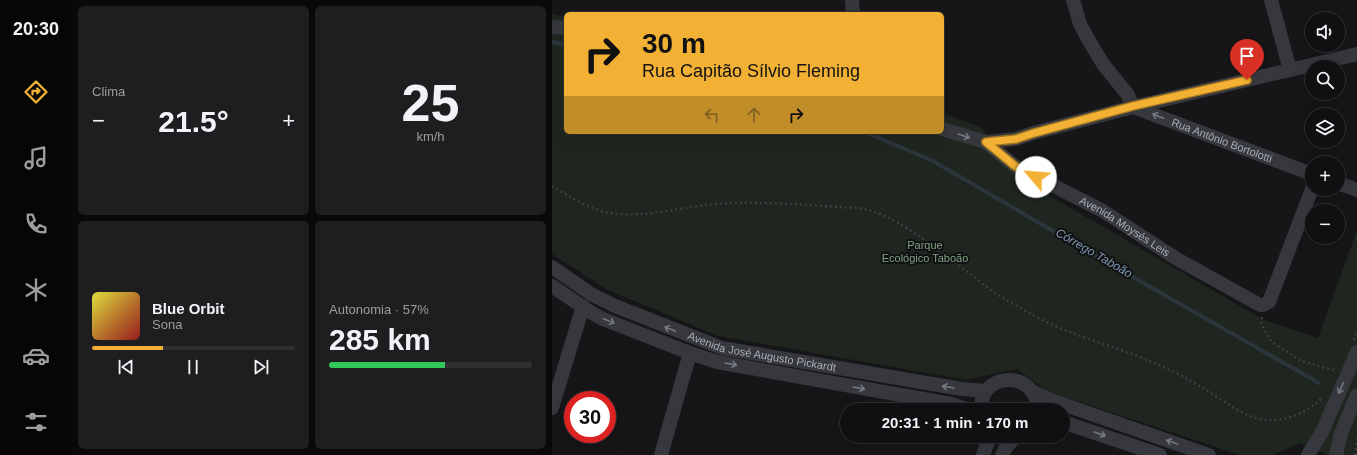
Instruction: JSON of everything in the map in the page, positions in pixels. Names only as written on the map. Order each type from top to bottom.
[{"type":"street","points":[[852,0],[853,12]]},
{"type":"street","points":[[1073,0],[1078,19],[1088,39],[1103,64],[1128,94],[1133,106]]},
{"type":"street","points":[[1271,0],[1290,70]]},
{"type":"street","points":[[552,27],[564,28]]},
{"type":"street","points":[[944,130],[986,142],[1016,139],[1133,106],[1357,54]]},
{"type":"street","name":"Rua Antônio Bortolotti","points":[[1133,106],[1305,171]]},
{"type":"street","name":"Avenida Moysés Leis","points":[[986,142],[1015,166],[1103,211],[1178,258],[1260,305],[1265,304]]},
{"type":"street","points":[[1345,186],[1357,190]]},
{"type":"street","points":[[1265,304],[1269,302],[1309,196]]},
{"type":"street","name":"Avenida José Augusto Pickardt","points":[[552,267],[591,294],[615,306],[722,348],[962,389],[986,391]]},
{"type":"street","name":"Avenida José Augusto Pickardt","points":[[552,286],[603,319],[717,362],[945,403]]},
{"type":"street","points":[[552,408],[583,306]]},
{"type":"street","points":[[1308,455],[1322,432],[1357,352]]},
{"type":"street","points":[[660,455],[690,353]]},
{"type":"street","points":[[982,403],[982,398],[986,391],[993,384],[1010,379],[1027,385],[1033,392],[1037,403]]},
{"type":"street","points":[[1033,392],[1051,400],[1209,455]]},
{"type":"street","points":[[1336,455],[1341,433],[1357,395]]},
{"type":"street","points":[[1070,424],[1160,455]]},
{"type":"street","points":[[983,455],[987,443]]},
{"type":"street","points":[[1002,455],[1008,443]]},
{"type":"path","points":[[552,186],[584,204],[612,213],[632,214],[708,205],[763,203],[869,209],[885,215],[908,228],[998,295],[1044,321],[1170,370],[1247,415],[1271,420],[1284,419],[1304,412],[1323,397]]},
{"type":"path","points":[[1265,304],[1261,324],[1272,342],[1302,361],[1337,371]]},
{"type":"path","points":[[1333,376],[1337,371],[1339,364]]},
{"type":"path","points":[[1355,455],[1357,439]]},
{"type":"green space","name":"Parque Ecológico Taboão","points":[[552,14],[564,17],[564,134],[944,134],[944,114],[981,127],[1019,178],[1264,320],[1318,338],[1357,230],[1357,455],[1328,455],[1300,443],[1273,455],[1240,455],[1047,391],[1017,369],[966,380],[718,336],[606,289],[552,254]]},
{"type":"waterway","name":"Córrego Taboão","points":[[552,42],[564,45]]},
{"type":"waterway","name":"Córrego Taboão","points":[[870,134],[933,161],[1319,383]]},
{"type":"route","points":[[1036,177],[1015,166],[986,142],[1016,139],[1133,106],[1247,80]]}]
